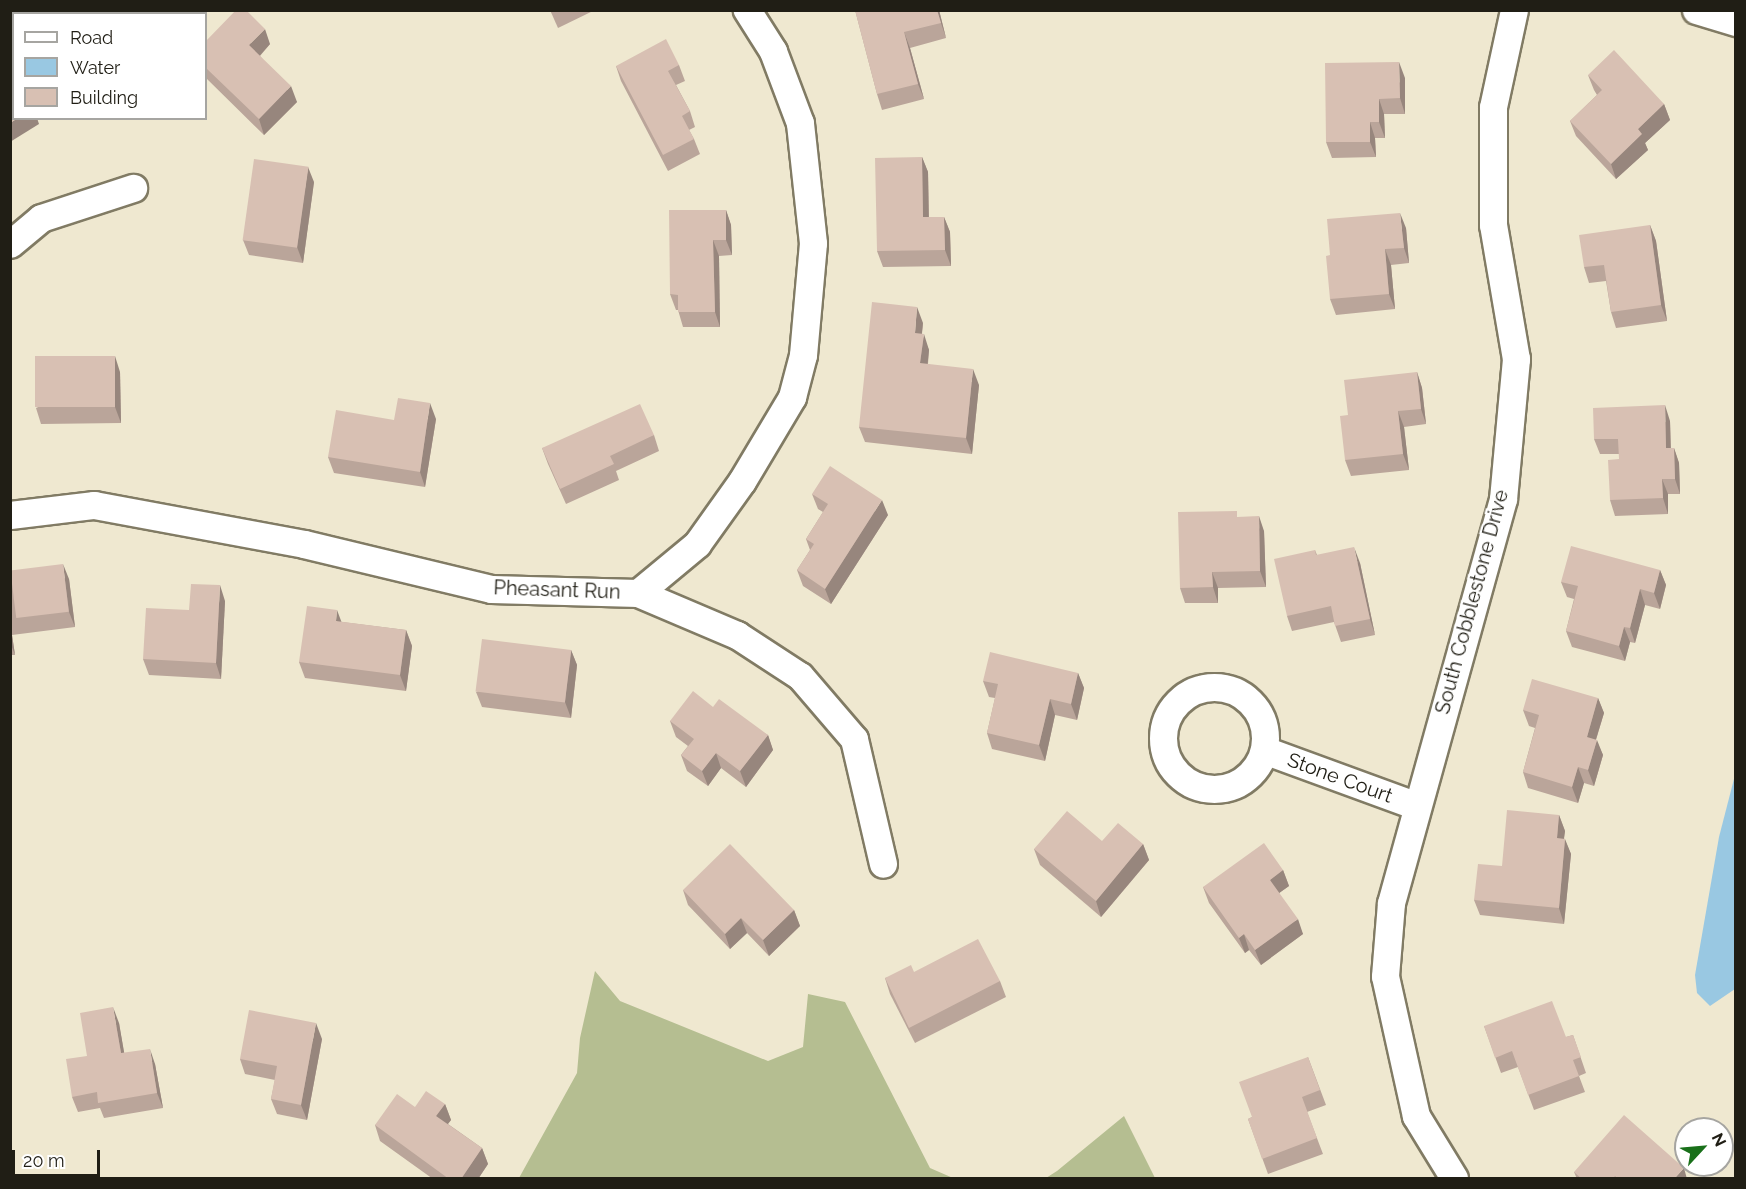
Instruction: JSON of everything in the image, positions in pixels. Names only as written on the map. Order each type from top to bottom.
[{"type":"street","name":"Pheasant Run","points":[[10,515],[94,506],[304,543],[491,590],[638,593],[697,544],[735,490],[792,397],[803,355],[813,243],[800,123],[773,51],[747,10]]},
{"type":"street","name":"South Cobblestone Drive","points":[[1454,1179],[1416,1116],[1385,976],[1391,903],[1503,499],[1516,359],[1493,225],[1493,107],[1514,10]]},
{"type":"street","points":[[1696,10],[1736,22]]},
{"type":"street","points":[[10,244],[41,218],[134,188]]},
{"type":"street","points":[[638,593],[737,635],[800,676],[854,739],[883,864]]},
{"type":"street","name":"Stone Court","points":[[1264,750],[1417,806]]},
{"type":"green space","points":[[595,971],[620,1001],[768,1061],[803,1047],[808,994],[845,1002],[930,1168],[953,1178],[519,1178],[577,1073],[580,1038]]},
{"type":"green space","points":[[1124,1116],[1155,1178],[1046,1178],[1057,1171]]},
{"type":"water","points":[[1735,775],[1735,989],[1710,1006],[1697,993],[1695,975],[1719,837]]},
{"type":"building","points":[[82,10],[155,10],[155,12],[82,12]]},
{"type":"building","points":[[236,10],[246,10],[265,29],[249,45],[291,86],[259,119],[207,69],[207,40]]},
{"type":"building","points":[[855,10],[937,10],[941,23],[904,32],[918,84],[877,94]]},
{"type":"building","points":[[12,28],[12,120],[15,120],[10,123],[10,29]]},
{"type":"building","points":[[666,39],[679,65],[668,71],[690,111],[682,116],[694,139],[663,155],[616,66]]},
{"type":"building","points":[[1614,50],[1664,104],[1638,129],[1642,134],[1611,164],[1570,121],[1602,90],[1588,75]]},
{"type":"building","points":[[1399,62],[1400,98],[1379,99],[1379,122],[1370,122],[1370,142],[1326,142],[1325,63]]},
{"type":"building","points":[[922,157],[923,217],[944,217],[945,250],[877,251],[875,158]]},
{"type":"building","points":[[254,159],[308,167],[297,248],[243,240]]},
{"type":"building","points":[[669,210],[726,210],[726,240],[713,240],[715,312],[678,312],[678,295],[670,294]]},
{"type":"building","points":[[1400,213],[1404,248],[1385,249],[1389,294],[1330,299],[1326,256],[1330,255],[1327,219]]},
{"type":"building","points":[[1650,225],[1661,305],[1611,312],[1604,265],[1584,267],[1579,235]]},
{"type":"building","points":[[872,302],[917,307],[915,333],[924,334],[920,363],[973,369],[966,438],[859,427]]},
{"type":"building","points":[[35,356],[115,356],[115,407],[35,407]]},
{"type":"building","points":[[1417,372],[1421,409],[1398,411],[1403,454],[1345,460],[1340,416],[1348,415],[1344,380]]},
{"type":"building","points":[[398,398],[430,403],[420,472],[328,457],[336,410],[394,420]]},
{"type":"building","points":[[640,404],[654,435],[610,456],[614,464],[560,489],[542,448]]},
{"type":"building","points":[[1665,405],[1666,448],[1674,448],[1675,479],[1662,479],[1663,498],[1610,500],[1608,460],[1619,459],[1618,439],[1594,439],[1593,408]]},
{"type":"building","points":[[830,466],[882,500],[825,589],[797,570],[814,544],[806,539],[828,504],[812,494]]},
{"type":"building","points":[[1237,511],[1237,517],[1259,516],[1260,571],[1212,572],[1213,587],[1180,588],[1178,512]]},
{"type":"building","points":[[1571,546],[1660,570],[1654,593],[1640,589],[1630,628],[1624,627],[1619,646],[1566,631],[1578,586],[1561,582]]},
{"type":"building","points":[[1354,547],[1370,619],[1335,626],[1331,606],[1287,616],[1274,559],[1315,550],[1316,555]]},
{"type":"building","points":[[63,564],[69,612],[16,618],[10,570]]},
{"type":"building","points":[[191,584],[220,585],[216,663],[143,659],[146,608],[189,610]]},
{"type":"building","points":[[307,606],[337,610],[336,621],[406,630],[400,675],[299,662]]},
{"type":"building","points":[[482,639],[571,650],[565,703],[476,692]]},
{"type":"building","points":[[990,652],[1078,673],[1071,704],[1050,699],[1039,745],[987,733],[998,684],[983,681]]},
{"type":"building","points":[[1532,679],[1598,698],[1587,737],[1597,740],[1588,770],[1578,767],[1572,787],[1523,772],[1539,715],[1523,710]]},
{"type":"building","points":[[693,691],[713,707],[719,699],[768,735],[740,771],[716,753],[702,771],[681,755],[694,739],[670,721]]},
{"type":"building","points":[[1507,810],[1559,815],[1557,838],[1565,839],[1559,908],[1474,900],[1478,864],[1502,866]]},
{"type":"building","points":[[1067,811],[1102,841],[1118,823],[1143,844],[1096,901],[1034,849]]},
{"type":"building","points":[[1264,843],[1283,870],[1270,880],[1298,919],[1255,950],[1244,934],[1239,938],[1203,887]]},
{"type":"building","points":[[730,844],[794,910],[763,940],[741,918],[725,934],[683,890]]},
{"type":"building","points":[[978,939],[1000,981],[909,1028],[885,978],[911,965],[914,972]]},
{"type":"building","points":[[1552,1001],[1566,1037],[1573,1035],[1581,1057],[1573,1060],[1579,1076],[1528,1095],[1512,1051],[1495,1058],[1484,1026]]},
{"type":"building","points":[[113,1007],[121,1053],[150,1049],[157,1093],[98,1103],[97,1092],[72,1097],[66,1059],[87,1056],[80,1013]]},
{"type":"building","points":[[249,1010],[316,1023],[301,1105],[271,1099],[277,1066],[240,1059]]},
{"type":"building","points":[[1308,1057],[1320,1090],[1302,1097],[1317,1138],[1262,1159],[1248,1119],[1252,1117],[1239,1082]]},
{"type":"building","points":[[426,1091],[445,1104],[436,1116],[482,1148],[461,1179],[449,1179],[375,1125],[397,1094],[415,1107]]},
{"type":"building","points":[[1624,1115],[1674,1159],[1674,1177],[1676,1177],[1674,1179],[1618,1179],[1615,1176],[1613,1179],[1582,1179],[1574,1172]]}]
